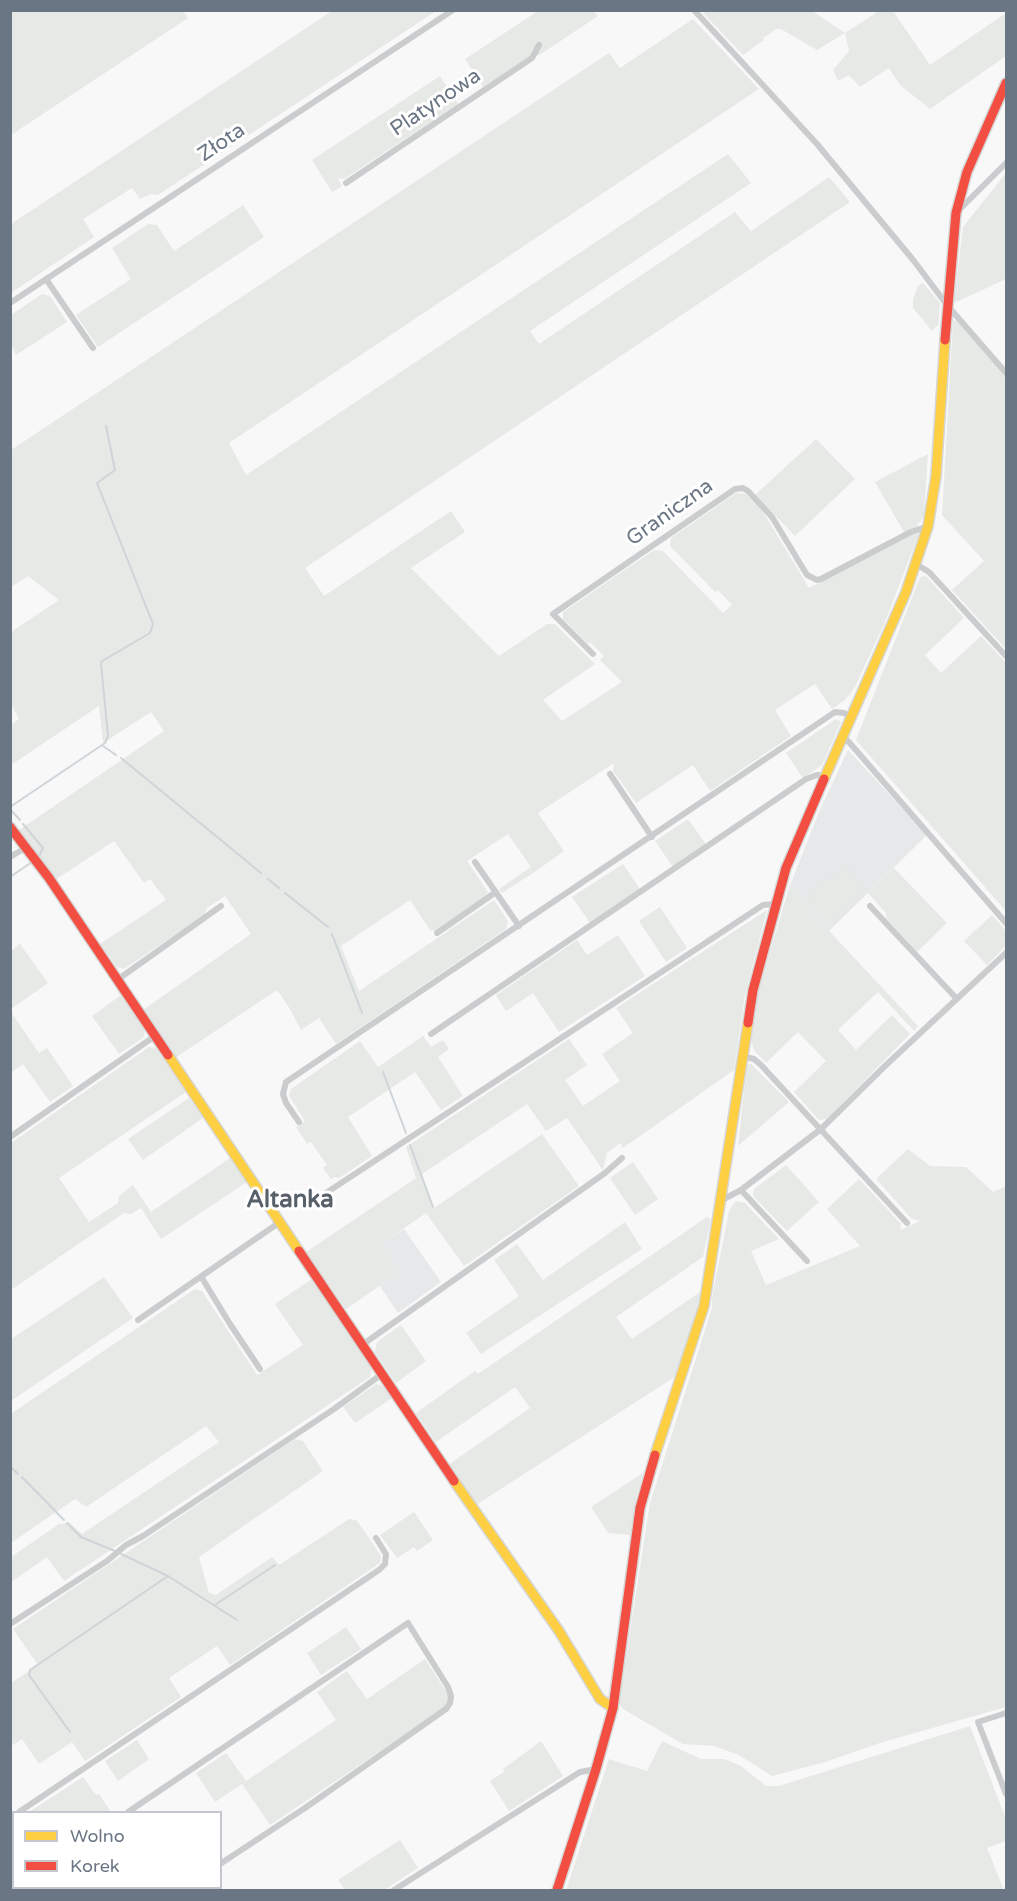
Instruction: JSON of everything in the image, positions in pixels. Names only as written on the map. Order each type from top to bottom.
[{"type":"street","name":"Złota","points":[[10,303],[453,10]]},
{"type":"street","points":[[694,10],[817,144],[1006,373]]},
{"type":"street","name":"Platynowa","points":[[346,183],[532,58],[539,45]]},
{"type":"street","points":[[557,1890],[596,1769],[612,1708],[643,1497],[700,1318],[722,1200],[753,990],[776,904],[788,862],[906,592],[928,526],[936,476],[947,304],[956,213],[970,163],[1006,83]]},
{"type":"street","points":[[956,213],[1006,163]]},
{"type":"street","points":[[46,279],[93,348]]},
{"type":"street","name":"Graniczna","points":[[593,654],[553,614],[735,489],[743,488],[748,491],[764,508],[772,517],[807,575],[817,580],[910,532],[928,526]]},
{"type":"street","points":[[916,564],[929,572],[1006,656]]},
{"type":"street","points":[[299,1122],[286,1103],[283,1094],[286,1082],[835,712],[851,717]]},
{"type":"street","points":[[842,737],[848,741],[1006,923]]},
{"type":"street","points":[[610,774],[652,837]]},
{"type":"street","points":[[431,1034],[807,779],[818,775],[825,776]]},
{"type":"street","points":[[10,827],[27,847],[362,1345],[559,1631],[600,1699],[612,1708]]},
{"type":"street","points":[[10,857],[27,847]]},
{"type":"street","points":[[475,862],[519,926]]},
{"type":"street","points":[[437,933],[496,892]]},
{"type":"street","points":[[326,1193],[763,905],[776,904]]},
{"type":"street","points":[[117,980],[221,906]]},
{"type":"street","points":[[870,906],[957,999]]},
{"type":"street","points":[[722,1200],[741,1190],[821,1129],[1006,953]]},
{"type":"street","points":[[10,1137],[155,1036]]},
{"type":"street","points":[[742,1056],[754,1059],[761,1065],[907,1223]]},
{"type":"street","points":[[362,1345],[605,1173],[622,1158]]},
{"type":"street","points":[[741,1190],[807,1261]]},
{"type":"street","points":[[138,1320],[280,1222]]},
{"type":"street","points":[[202,1278],[260,1369]]},
{"type":"street","points":[[10,1624],[108,1561],[126,1545],[334,1409],[382,1374]]},
{"type":"street","points":[[20,1811],[380,1570],[385,1564],[386,1554],[376,1538]]},
{"type":"street","points":[[129,1811],[408,1623],[448,1687],[451,1696],[446,1709],[305,1808],[222,1863]]},
{"type":"street","points":[[1006,1713],[978,1722],[1006,1794]]},
{"type":"street","points":[[394,1890],[580,1772],[596,1769]]},
{"type":"shaded area","points":[[182,10],[188,18],[11,135],[11,11]]},
{"type":"shaded area","points":[[332,11],[436,11],[158,195],[151,194],[140,199],[132,188],[83,219],[94,237],[11,293],[11,224]]},
{"type":"shaded area","points":[[538,11],[593,11],[598,16],[538,56],[532,49],[530,56],[483,87],[465,59]]},
{"type":"shaded area","points":[[705,11],[812,11],[845,33],[817,50],[781,29],[776,29],[743,55],[703,13]]},
{"type":"shaded area","points":[[879,11],[893,11],[930,65],[1006,13],[1006,56],[930,109],[900,85],[889,68],[860,87],[849,75],[838,81],[833,70],[849,51],[845,33]]},
{"type":"shaded area","points":[[693,19],[759,89],[229,443],[246,475],[728,154],[751,183],[530,331],[539,344],[735,212],[751,231],[829,177],[850,202],[305,568],[324,596],[451,511],[465,532],[411,568],[499,656],[547,624],[555,624],[595,664],[543,700],[562,721],[622,682],[600,660],[604,656],[590,642],[588,644],[563,619],[563,612],[654,550],[663,551],[723,613],[732,605],[718,590],[715,592],[670,546],[671,538],[736,493],[746,494],[762,510],[809,588],[920,531],[885,622],[855,687],[845,700],[832,709],[815,684],[775,710],[791,736],[710,791],[693,765],[636,803],[613,771],[614,763],[538,813],[564,851],[536,871],[502,893],[499,889],[531,867],[508,834],[467,861],[488,892],[486,896],[435,931],[430,930],[410,900],[341,946],[359,991],[494,900],[508,921],[506,929],[336,1044],[319,1018],[301,1030],[277,990],[175,1058],[143,1010],[251,934],[225,896],[207,908],[204,915],[124,969],[117,967],[100,944],[166,900],[150,879],[144,883],[114,841],[55,880],[19,830],[164,731],[151,712],[103,743],[99,706],[11,765],[11,725],[19,719],[11,704],[11,632],[59,600],[28,576],[11,587],[11,450],[609,53],[620,68]]},
{"type":"shaded area","points":[[440,76],[458,104],[344,179],[338,178],[342,186],[332,192],[312,160]]},
{"type":"shaded area","points":[[1006,173],[1006,279],[954,303],[963,227]]},
{"type":"shaded area","points":[[243,205],[264,237],[98,347],[76,315],[131,279],[112,248],[148,224],[157,225],[174,251]]},
{"type":"shaded area","points":[[923,283],[940,303],[938,325],[932,331],[913,308],[913,299],[918,286]]},
{"type":"shaded area","points":[[42,294],[50,296],[67,322],[16,355],[11,345],[11,315]]},
{"type":"shaded area","points":[[953,320],[963,326],[1006,378],[1006,649],[952,590],[984,561],[942,515]]},
{"type":"shaded area","points":[[816,439],[855,479],[795,536],[755,495]]},
{"type":"shaded area","points":[[928,454],[924,516],[916,527],[904,532],[875,482]]},
{"type":"shaded area","points":[[926,576],[964,618],[925,655],[941,673],[981,636],[1006,663],[1006,911],[856,740],[920,577]]},
{"type":"shaded area","points":[[836,719],[841,722],[822,765],[803,778],[786,753]]},
{"type":"shaded area","points":[[848,750],[927,835],[829,931],[789,888],[819,812]]},
{"type":"shaded area","points":[[688,819],[706,844],[673,867],[655,841]]},
{"type":"shaded area","points":[[623,864],[640,889],[590,923],[572,897]]},
{"type":"shaded area","points":[[845,865],[866,888],[827,923],[806,900]]},
{"type":"shaded area","points":[[894,868],[947,923],[917,952],[886,918],[886,913],[868,893]]},
{"type":"shaded area","points":[[789,888],[918,1026],[914,1031],[878,992],[838,1030],[856,1050],[892,1015],[910,1034],[827,1119],[819,1120],[794,1092],[826,1061],[798,1032],[766,1063],[754,1050],[751,1041],[759,989]]},
{"type":"shaded area","points":[[660,907],[687,948],[666,962],[639,921]]},
{"type":"shaded area","points":[[767,910],[745,995],[734,1070],[623,1148],[620,1143],[607,1153],[603,1170],[567,1118],[546,1131],[527,1104],[422,1174],[434,1208],[542,1134],[579,1186],[464,1266],[426,1213],[381,1244],[400,1272],[346,1309],[306,1252],[416,1178],[406,1147],[569,1039],[587,1065],[565,1080],[583,1106],[620,1081],[602,1054],[633,1033],[616,1008]]},
{"type":"shaded area","points":[[992,915],[1006,931],[1006,946],[987,965],[964,941]]},
{"type":"shaded area","points":[[618,935],[645,976],[559,1032],[533,993],[506,1011],[496,995],[577,940],[587,955]]},
{"type":"shaded area","points":[[20,944],[48,983],[11,1009],[11,951]]},
{"type":"shaded area","points":[[121,995],[145,1031],[143,1038],[119,1054],[92,1016]]},
{"type":"shaded area","points":[[11,1012],[39,1053],[47,1048],[73,1086],[50,1102],[23,1064],[11,1073]]},
{"type":"shaded area","points":[[423,1036],[431,1047],[443,1040],[449,1049],[438,1057],[463,1096],[441,1110],[415,1072],[348,1117],[372,1156],[339,1178],[331,1179],[323,1168],[327,1165],[311,1142],[307,1144],[296,1127],[305,1121],[289,1096],[291,1089],[360,1041],[378,1067]]},
{"type":"shaded area","points":[[149,1047],[156,1048],[186,1092],[59,1178],[89,1222],[118,1203],[119,1196],[133,1185],[151,1212],[230,1158],[247,1182],[161,1239],[141,1208],[131,1214],[124,1213],[11,1290],[11,1143]]},
{"type":"shaded area","points":[[751,1064],[789,1102],[738,1146],[747,1065]]},
{"type":"shaded area","points":[[189,1098],[203,1118],[143,1160],[128,1139]]},
{"type":"shaded area","points":[[908,1149],[930,1166],[966,1167],[993,1192],[1006,1186],[1006,1707],[772,1776],[739,1755],[714,1746],[683,1744],[623,1709],[619,1703],[650,1503],[712,1308],[712,1297],[729,1211],[734,1203],[736,1201],[745,1203],[779,1239],[751,1251],[766,1285],[860,1246],[827,1209],[859,1179],[901,1224],[900,1230],[920,1221],[912,1219],[876,1179]]},
{"type":"shaded area","points":[[633,1162],[658,1199],[635,1215],[610,1178]]},
{"type":"shaded area","points":[[786,1165],[819,1202],[787,1231],[753,1196],[754,1189]]},
{"type":"shaded area","points":[[707,1217],[711,1219],[703,1257],[616,1317],[632,1339],[700,1292],[697,1311],[676,1376],[476,1505],[448,1465],[530,1408],[515,1387],[436,1442],[416,1413],[475,1371],[478,1374]]},
{"type":"shaded area","points":[[625,1222],[642,1249],[481,1354],[466,1333],[519,1296],[494,1260],[517,1244],[543,1280]]},
{"type":"shaded area","points":[[404,1229],[441,1282],[398,1313],[380,1286],[400,1272],[381,1244]]},
{"type":"shaded area","points":[[104,1277],[133,1318],[11,1401],[11,1339]]},
{"type":"shaded area","points":[[312,1279],[372,1368],[370,1377],[64,1581],[47,1557],[11,1582],[11,1557],[59,1524],[70,1523],[82,1534],[219,1442],[206,1426],[86,1507],[75,1499],[11,1543],[12,1413],[195,1289],[202,1291],[257,1375],[303,1345],[275,1304]]},
{"type":"shaded area","points":[[401,1325],[426,1361],[396,1383],[375,1352],[377,1342]]},
{"type":"shaded area","points":[[376,1384],[384,1386],[392,1398],[355,1423],[343,1407]]},
{"type":"shaded area","points":[[295,1439],[303,1441],[323,1471],[199,1557],[209,1593],[216,1595],[272,1557],[279,1565],[349,1519],[356,1520],[363,1529],[381,1556],[380,1563],[230,1665],[217,1646],[169,1678],[181,1697],[85,1761],[72,1742],[39,1764],[22,1739],[11,1746],[11,1683],[38,1665],[13,1629]]},
{"type":"shaded area","points":[[643,1473],[630,1535],[608,1533],[591,1507]]},
{"type":"shaded area","points":[[414,1512],[433,1540],[417,1551],[414,1547],[397,1558],[380,1535]]},
{"type":"shaded area","points":[[346,1627],[361,1649],[321,1675],[307,1653]]},
{"type":"shaded area","points":[[425,1659],[449,1696],[446,1707],[270,1825],[242,1784],[215,1802],[196,1773],[226,1753],[246,1781],[336,1720],[317,1692],[347,1671],[367,1699]]},
{"type":"shaded area","points":[[970,1726],[1006,1819],[1006,1841],[987,1848],[1004,1890],[566,1890],[609,1759],[647,1771],[662,1741],[701,1759],[724,1759],[741,1766],[766,1786],[779,1786]]},
{"type":"shaded area","points":[[137,1740],[149,1759],[118,1781],[105,1761]]},
{"type":"shaded area","points":[[541,1741],[563,1776],[509,1811],[490,1781]]},
{"type":"shaded area","points":[[83,1777],[96,1795],[99,1794],[110,1811],[31,1811]]},
{"type":"shaded area","points":[[400,1840],[418,1868],[384,1890],[345,1890],[338,1880]]},
{"type":"waterway","points":[[10,807],[105,743],[108,736],[102,661],[150,633],[153,624],[97,483],[115,470],[106,426]]},
{"type":"waterway","points":[[103,746],[116,755]]},
{"type":"waterway","points":[[121,758],[261,873]]},
{"type":"waterway","points":[[10,809],[20,820]]},
{"type":"waterway","points":[[23,824],[43,848],[39,856]]},
{"type":"waterway","points":[[10,877],[32,862]]},
{"type":"waterway","points":[[268,879],[279,888]]},
{"type":"waterway","points":[[285,893],[328,927]]},
{"type":"waterway","points":[[332,934],[362,1013]]},
{"type":"waterway","points":[[383,1072],[406,1133]]},
{"type":"waterway","points":[[410,1145],[433,1207]]},
{"type":"waterway","points":[[10,1466],[18,1474]]},
{"type":"waterway","points":[[22,1477],[64,1520]]},
{"type":"waterway","points":[[67,1523],[81,1537],[115,1551]]},
{"type":"waterway","points":[[121,1554],[168,1576],[237,1620]]},
{"type":"waterway","points":[[215,1605],[275,1565]]},
{"type":"waterway","points":[[70,1732],[29,1675],[30,1670],[168,1576]]},
{"type":"traffic: slow","points":[[824,779],[906,592],[928,526],[936,476],[945,340]]},
{"type":"traffic: slow","points":[[655,1455],[704,1306],[748,1023]]},
{"type":"traffic: slow","points":[[168,1055],[299,1251]]},
{"type":"traffic: slow","points":[[454,1481],[559,1631],[600,1699],[613,1708]]},
{"type":"traffic: jam","points":[[945,340],[956,213],[967,172],[1006,83]]},
{"type":"traffic: jam","points":[[748,1023],[753,990],[786,868],[824,779]]},
{"type":"traffic: jam","points":[[10,827],[49,878],[168,1055]]},
{"type":"traffic: jam","points":[[299,1251],[454,1481]]},
{"type":"traffic: jam","points":[[557,1890],[613,1708],[640,1508],[655,1455]]},
{"type":"district","name":"Altanka","points":[[290,1201]]}]
